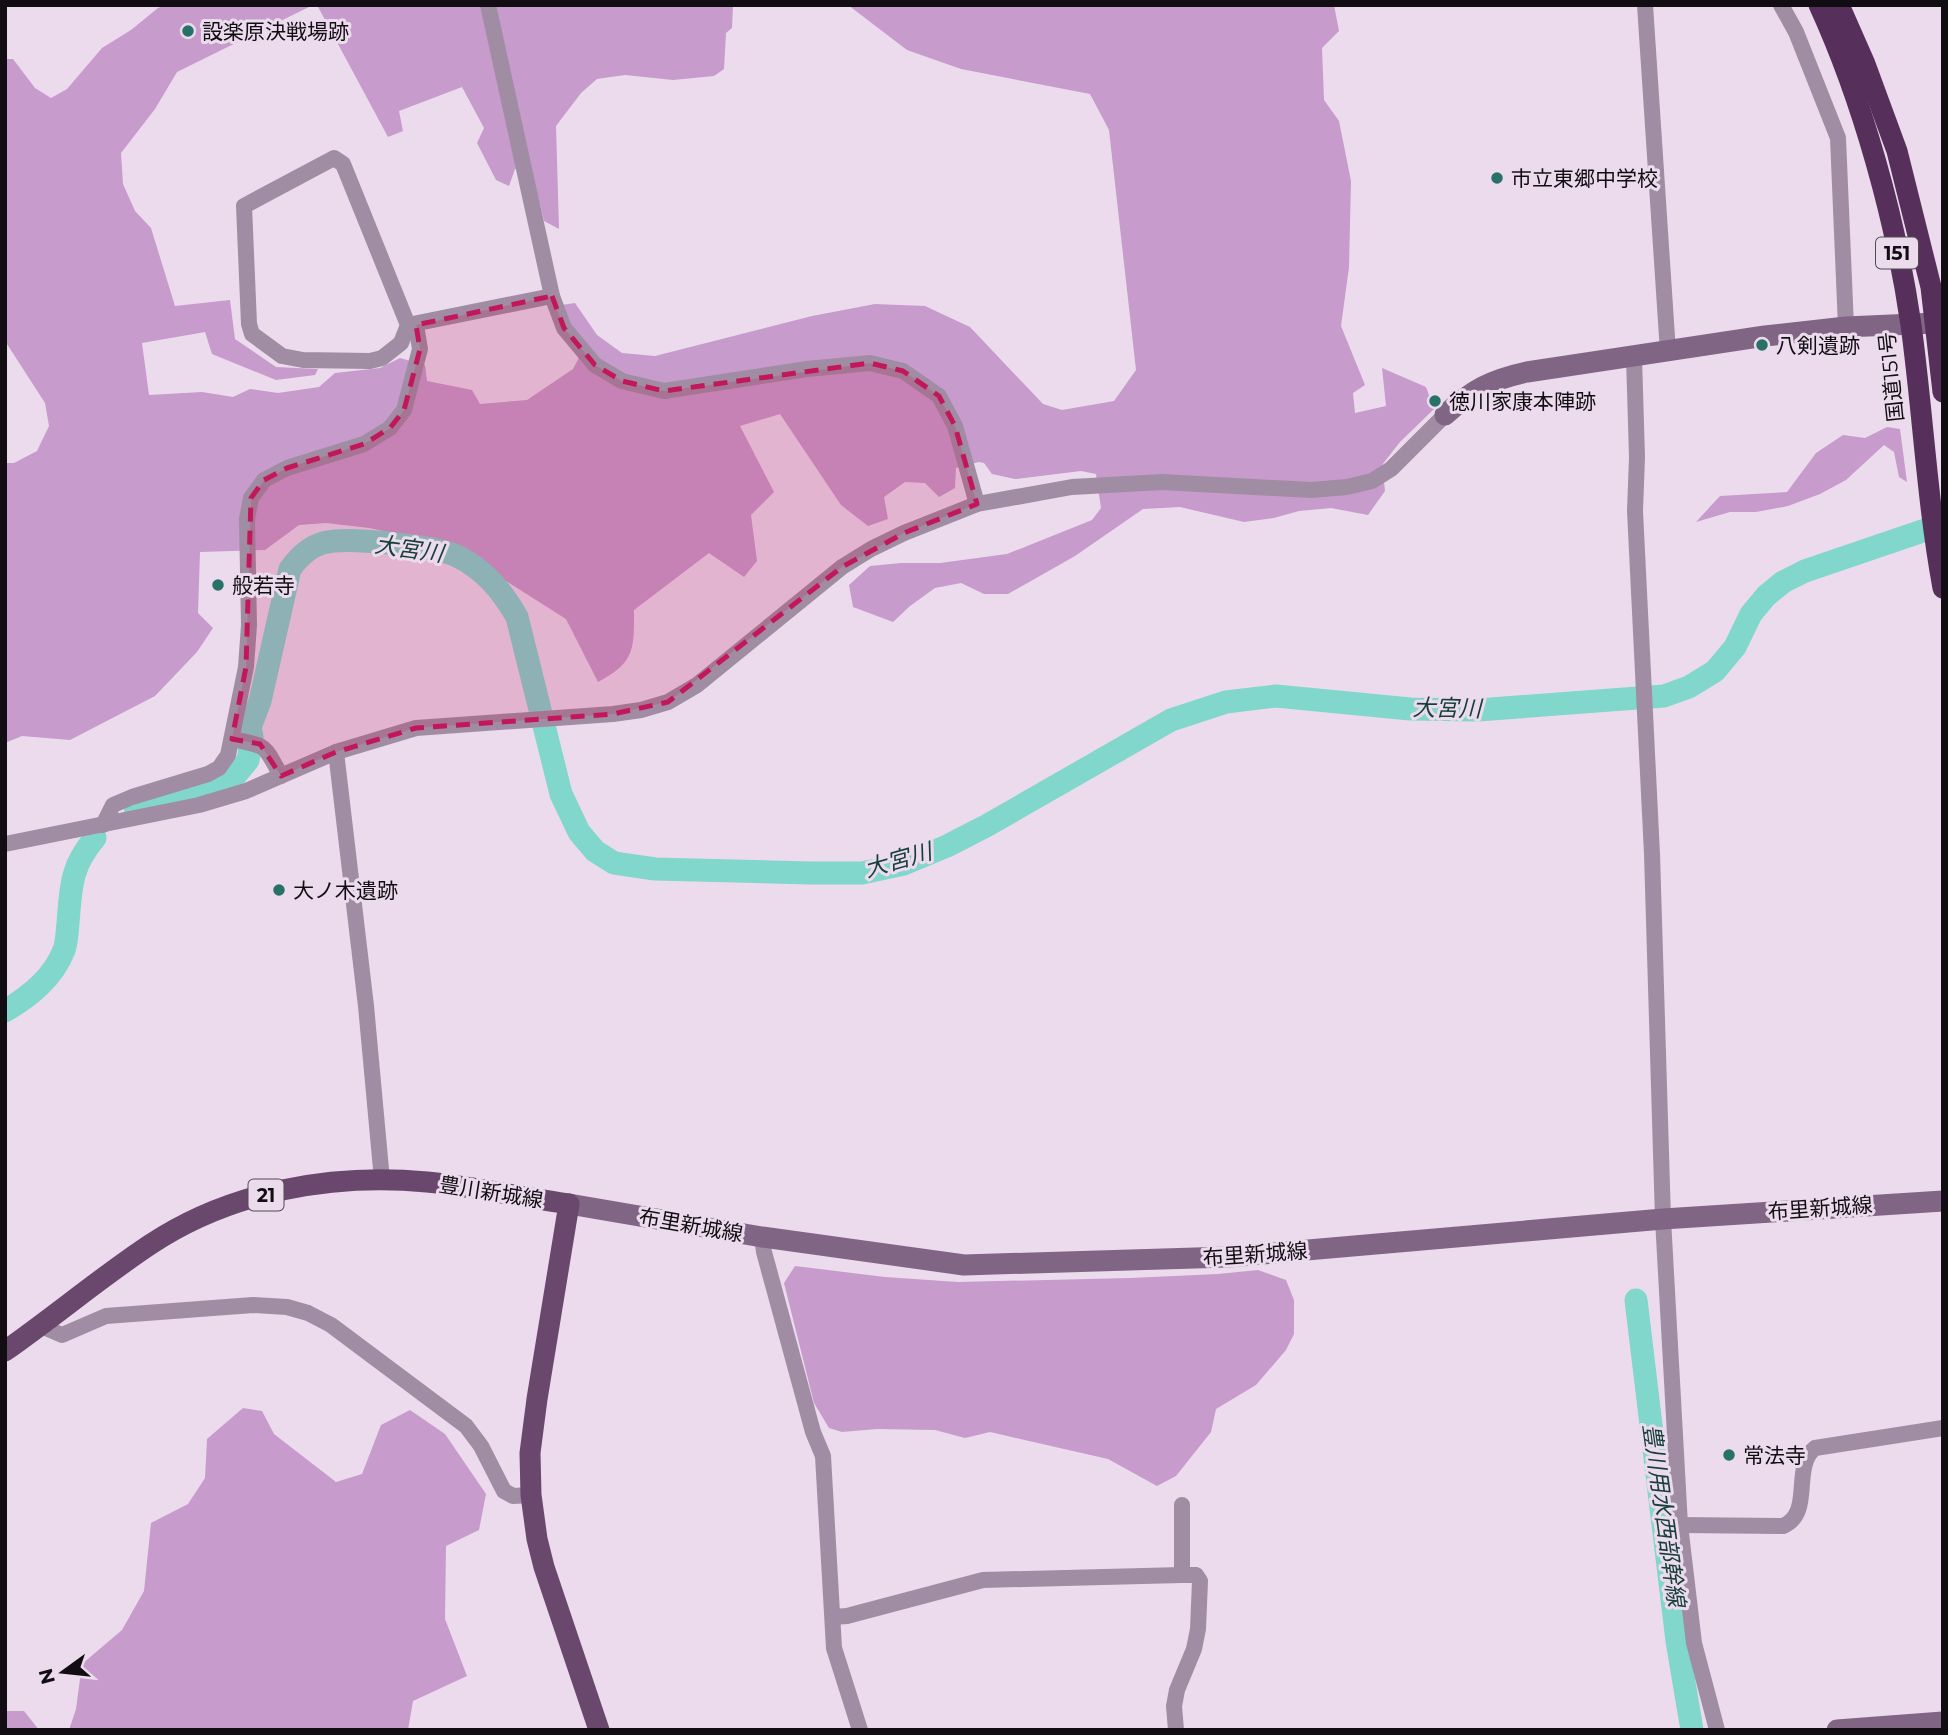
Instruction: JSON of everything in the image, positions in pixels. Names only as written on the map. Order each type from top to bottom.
[{"type":"highway","name":"国道151号","points":[[1819,5],[1851,81],[1898,259],[1911,325],[1930,510],[1943,589]]},
{"type":"highway","name":"151","points":[[1839,5],[1865,64],[1897,151],[1940,323],[1943,392]]},
{"type":"main road","points":[[1445,415],[1466,395],[1500,378],[1765,336],[1846,327],[1940,323]]},
{"type":"main road","name":"豊川新城線","points":[[5,1351],[152,1243],[237,1203],[296,1187],[350,1180],[428,1182],[569,1204],[537,1399],[530,1453],[531,1495],[544,1567],[599,1730]]},
{"type":"main road","name":"布里新城線","points":[[569,1204],[762,1237],[964,1265],[1228,1257],[1663,1219],[1943,1201]]},
{"type":"main road","points":[[1837,1730],[1943,1722]]},
{"type":"street","points":[[488,5],[552,296],[564,328],[595,365],[622,381],[664,391],[807,369],[870,363],[903,371],[939,396],[955,426],[977,504]]},
{"type":"street","points":[[1645,5],[1668,352]]},
{"type":"street","points":[[1781,5],[1796,32],[1838,138],[1846,327]]},
{"type":"street","points":[[103,825],[113,805],[208,774],[219,768],[228,755],[235,740],[248,646],[247,519],[251,498],[264,480],[287,468],[364,444],[390,428],[404,410],[420,349],[412,325],[342,164],[334,158],[244,206],[249,324],[253,334],[282,356],[370,361],[382,358],[401,343],[412,325],[552,296]]},
{"type":"street","points":[[1634,356],[1637,444],[1635,511],[1645,710],[1663,1219],[1680,1525],[1694,1643],[1717,1730]]},
{"type":"street","points":[[5,844],[199,805],[246,791],[336,752],[416,728],[622,713],[668,702],[697,685],[851,561],[904,533],[977,504],[1072,487],[1150,483],[1311,490],[1347,487],[1372,481],[1391,469],[1445,415]]},
{"type":"street","points":[[235,740],[260,744],[267,750],[281,776]]},
{"type":"street","points":[[336,752],[364,992],[382,1180]]},
{"type":"street","points":[[762,1237],[813,1432],[823,1456],[834,1648],[860,1730]]},
{"type":"street","points":[[41,1326],[62,1335],[106,1316],[253,1305],[287,1307],[308,1313],[331,1325],[466,1426],[481,1446],[504,1491],[513,1496],[531,1495]]},
{"type":"street","points":[[1680,1525],[1783,1526],[1797,1515],[1807,1459],[1815,1448],[1943,1427]]},
{"type":"street","points":[[1182,1505],[1182,1575]]},
{"type":"street","points":[[833,1618],[984,1580],[1196,1575],[1200,1581],[1198,1629],[1195,1649],[1177,1690],[1176,1730]]},
{"type":"highlighted area","points":[[552,296],[564,328],[595,365],[622,381],[664,391],[870,363],[903,371],[939,396],[955,426],[977,504],[904,533],[842,567],[668,702],[613,714],[416,728],[336,752],[281,776],[260,744],[232,739],[246,667],[251,498],[264,480],[287,468],[364,444],[390,428],[404,410],[420,349],[416,325]]},
{"type":"shaded area","points":[[165,5],[313,5],[177,72],[155,109],[121,153],[123,184],[135,211],[151,228],[175,306],[230,300],[235,339],[276,367],[318,369],[315,375],[276,380],[212,354],[205,332],[142,343],[149,395],[202,392],[233,397],[250,389],[278,393],[319,387],[335,373],[380,368],[400,358],[425,365],[427,381],[472,390],[480,404],[527,400],[573,369],[586,344],[567,321],[562,305],[575,303],[597,335],[622,353],[655,356],[812,316],[875,304],[925,306],[970,327],[1043,404],[1062,410],[1114,401],[1136,370],[1109,130],[1090,94],[961,69],[907,50],[848,5],[1334,5],[1339,31],[1322,48],[1324,100],[1339,121],[1351,181],[1349,267],[1341,326],[1365,385],[1353,393],[1355,413],[1386,406],[1382,368],[1426,387],[1434,409],[1400,442],[1382,465],[1385,491],[1368,515],[1331,508],[1299,511],[1244,522],[1180,507],[1143,509],[1075,556],[1008,594],[984,594],[961,583],[935,588],[893,622],[853,607],[849,585],[870,566],[940,563],[1007,554],[1092,520],[1101,508],[1096,474],[1081,471],[1015,479],[992,474],[984,463],[979,462],[956,468],[955,488],[939,497],[925,483],[905,482],[884,497],[888,519],[868,526],[841,505],[780,414],[740,426],[774,492],[751,515],[757,561],[744,577],[709,553],[634,610],[634,635],[626,661],[598,682],[566,619],[449,545],[369,528],[326,523],[299,525],[265,550],[200,552],[198,613],[213,628],[197,652],[155,696],[70,740],[22,736],[5,743],[5,463],[14,463],[37,451],[49,426],[45,403],[5,341],[5,59],[13,59],[35,88],[51,98],[67,89],[102,48]]},
{"type":"shaded area","points":[[317,5],[733,5],[732,28],[726,33],[724,69],[714,76],[673,80],[625,75],[597,79],[581,93],[556,126],[559,229],[544,221],[531,169],[515,169],[509,186],[496,180],[477,143],[484,128],[462,87],[399,111],[403,131],[388,137]]},
{"type":"shaded area","points":[[1887,427],[1900,429],[1907,482],[1899,477],[1894,452],[1884,445],[1846,480],[1820,494],[1788,506],[1756,512],[1730,512],[1696,522],[1720,496],[1787,492],[1816,453],[1843,435],[1865,438]]},
{"type":"shaded area","points":[[795,1266],[885,1277],[958,1282],[1130,1278],[1258,1270],[1286,1280],[1294,1300],[1294,1334],[1286,1350],[1256,1385],[1216,1409],[1211,1432],[1176,1476],[1157,1486],[1108,1459],[990,1432],[965,1438],[935,1430],[877,1429],[842,1432],[829,1428],[814,1403],[784,1283]]},
{"type":"shaded area","points":[[243,1408],[262,1411],[274,1434],[336,1482],[362,1474],[381,1425],[410,1410],[445,1434],[486,1494],[479,1530],[446,1546],[445,1619],[467,1676],[413,1701],[408,1730],[69,1730],[76,1709],[82,1664],[122,1630],[144,1591],[151,1523],[188,1504],[205,1478],[207,1439]]},
{"type":"shaded area","points":[[5,1711],[24,1711],[39,1730],[5,1730]]},
{"type":"waterway","name":"大宮川","points":[[135,807],[206,793],[230,782],[248,760],[252,737],[250,727],[260,701],[290,569],[313,547],[334,541],[390,543],[446,552],[476,568],[499,590],[517,617],[561,794],[579,832],[595,851],[614,863],[655,869],[862,873],[904,864],[947,846],[1171,720],[1226,702],[1276,696],[1410,709],[1478,710],[1664,696],[1689,687],[1715,671],[1735,647],[1751,614],[1766,596],[1783,582],[1805,571],[1943,524]]},
{"type":"waterway","name":"大宮川","points":[[5,1011],[40,985],[59,960],[66,944],[73,878],[76,868],[95,838]]},
{"type":"waterway","name":"豊川用水西部幹線","points":[[1636,1300],[1677,1641],[1692,1730]]},
{"type":"place","name":"設楽原決戦場跡","points":[[188,31]]},
{"type":"place","name":"市立東郷中学校","points":[[1497,178]]},
{"type":"place","name":"八剣遺跡","points":[[1762,345]]},
{"type":"place","name":"徳川家康本陣跡","points":[[1435,401]]},
{"type":"place","name":"般若寺","points":[[218,585]]},
{"type":"place","name":"大ノ木遺跡","points":[[279,890]]},
{"type":"place","name":"常法寺","points":[[1729,1455]]}]
